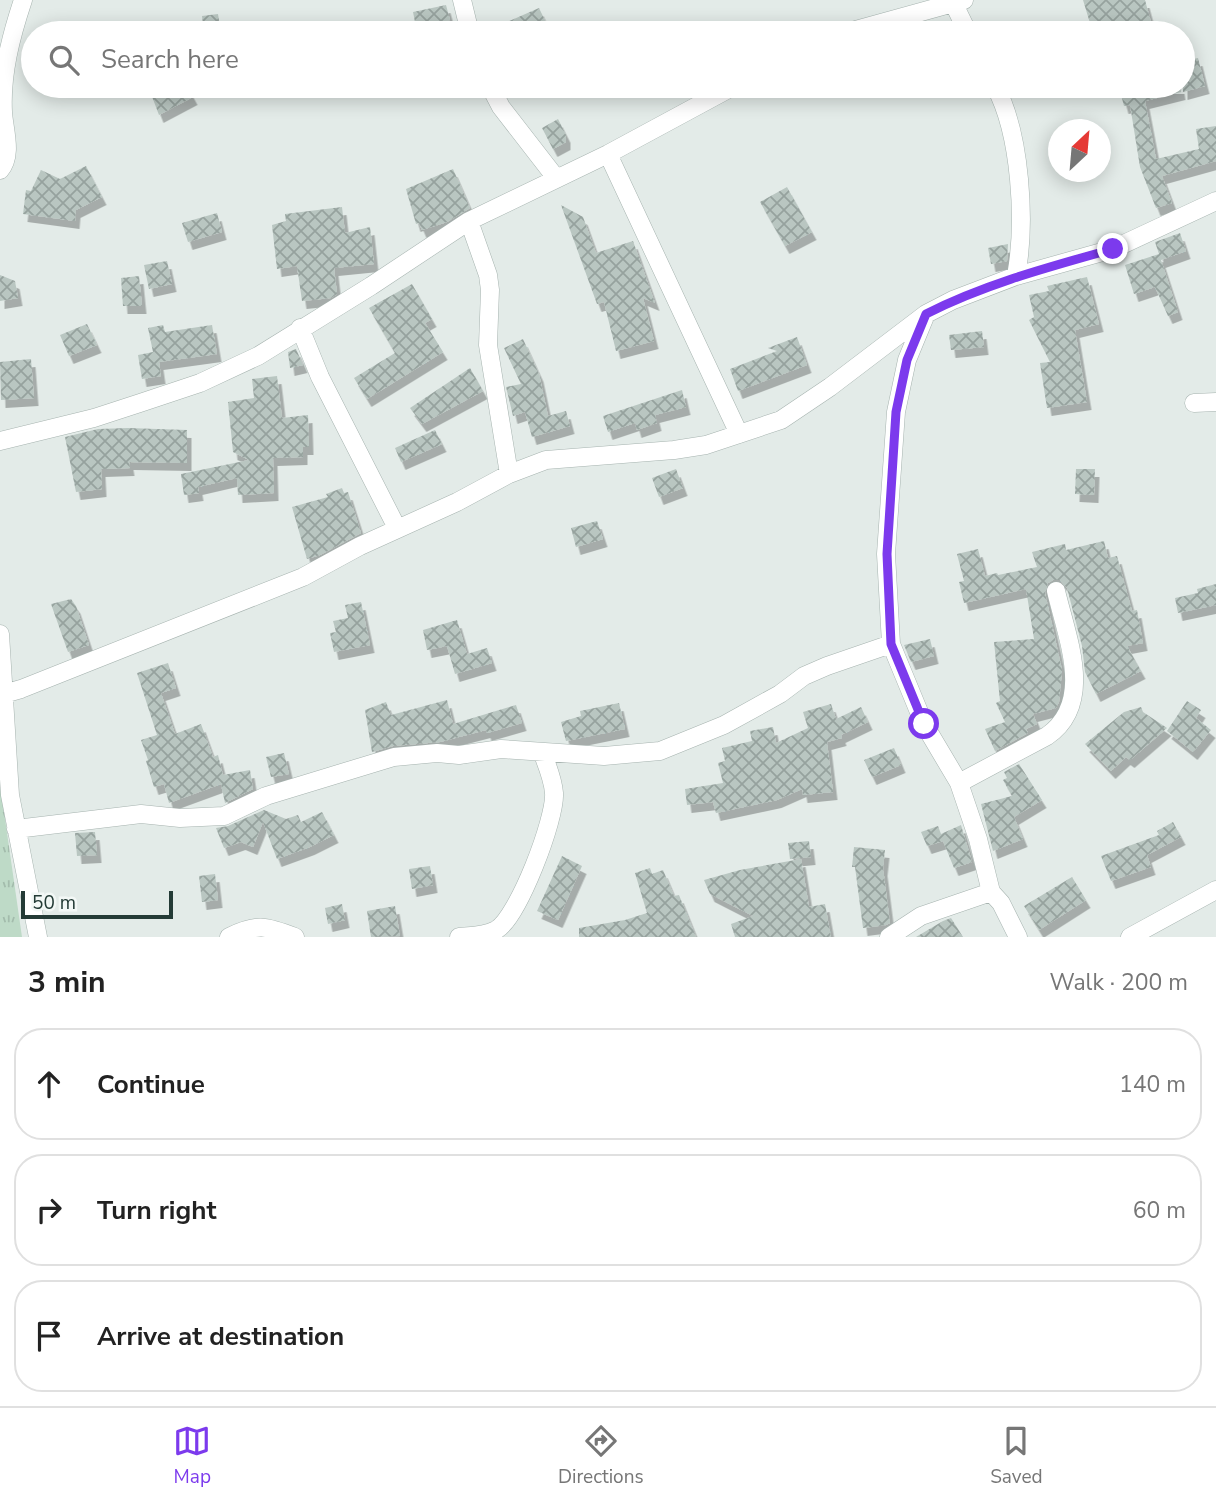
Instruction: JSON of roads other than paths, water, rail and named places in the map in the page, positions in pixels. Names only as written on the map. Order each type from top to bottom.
[{"type":"street","points":[[0,170],[6,162],[7,149],[3,111],[8,51],[23,0]]},
{"type":"street","points":[[462,0],[467,21]]},
{"type":"street","points":[[887,21],[956,1],[964,21]]},
{"type":"street","points":[[496,98],[556,178]]},
{"type":"street","points":[[0,441],[94,418],[200,383],[258,356],[469,221],[608,154],[712,98]]},
{"type":"street","points":[[1001,98],[1012,138],[1021,198],[1020,256],[1016,276]]},
{"type":"street","points":[[608,154],[739,434]]},
{"type":"street","points":[[2,694],[21,690],[303,577],[509,474],[546,460],[706,445],[781,420],[830,387],[926,314],[953,300],[1016,276],[1113,249],[1216,201]]},
{"type":"street","points":[[469,221],[488,275],[488,345],[509,474]]},
{"type":"street","points":[[926,314],[907,360],[896,412],[887,554],[891,644],[924,724],[959,783],[978,839],[991,892],[1001,903],[1018,937]]},
{"type":"street","points":[[300,328],[320,377],[397,528]]},
{"type":"street","points":[[1195,403],[1216,402]]},
{"type":"street","points":[[959,783],[1046,736],[1066,718],[1075,692],[1072,663],[1056,592]]},
{"type":"street","points":[[0,634],[10,795],[38,937]]},
{"type":"street","points":[[16,829],[141,814],[180,818],[223,816],[266,796],[394,757],[437,753],[459,755],[501,750],[604,756],[660,751],[724,725],[780,694],[804,676],[891,644]]},
{"type":"street","points":[[459,937],[498,929],[513,912],[525,887],[548,826],[555,794],[542,752]]},
{"type":"street","points":[[1130,937],[1216,890]]},
{"type":"street","points":[[889,937],[921,916],[991,892]]},
{"type":"street","points":[[229,937],[262,926],[295,937]]}]
